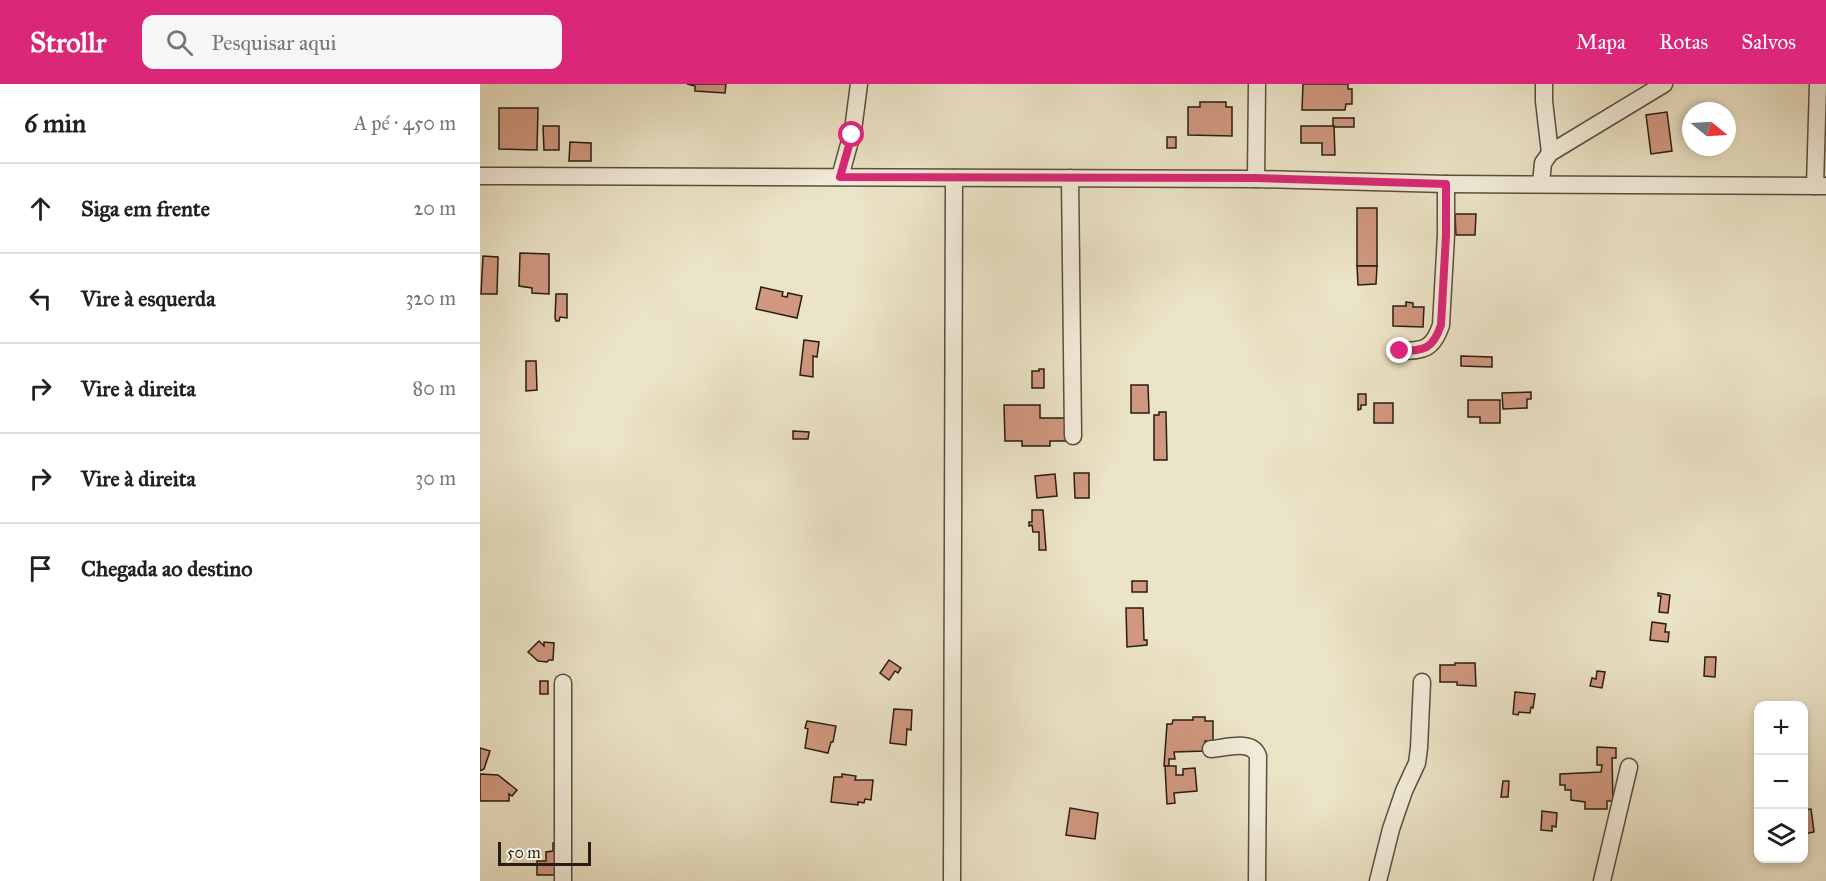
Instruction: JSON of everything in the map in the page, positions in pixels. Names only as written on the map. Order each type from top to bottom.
[{"type":"street","points":[[840,177],[853,130],[859,84]]},
{"type":"street","points":[[1256,178],[1257,84]]},
{"type":"street","points":[[1544,84],[1550,153]]},
{"type":"street","points":[[1541,183],[1543,163],[1550,153],[1664,84]]},
{"type":"street","points":[[480,176],[1256,178],[1446,184],[1821,186],[1818,84]]},
{"type":"street","points":[[952,881],[954,178]]},
{"type":"street","points":[[1071,178],[1073,436]]},
{"type":"street","points":[[1400,351],[1418,351],[1430,346],[1437,337],[1441,325],[1446,235],[1446,184]]},
{"type":"street","points":[[1378,881],[1391,829],[1404,791],[1417,763],[1422,682]]},
{"type":"street","points":[[563,683],[563,881]]},
{"type":"street","points":[[1211,749],[1246,746],[1258,756],[1257,881]]},
{"type":"street","points":[[1602,881],[1629,767]]},
{"type":"building","points":[[687,84],[726,84],[725,93],[695,91],[695,86]]},
{"type":"building","points":[[1303,84],[1348,84],[1348,89],[1352,89],[1352,104],[1346,104],[1345,110],[1302,110]]},
{"type":"building","points":[[1200,102],[1226,102],[1226,107],[1232,107],[1232,136],[1188,135],[1188,107],[1200,107]]},
{"type":"building","points":[[499,108],[538,108],[537,150],[499,149]]},
{"type":"building","points":[[1667,112],[1672,151],[1651,154],[1646,115]]},
{"type":"building","points":[[1333,118],[1354,118],[1354,127],[1335,127]]},
{"type":"building","points":[[543,126],[559,126],[559,150],[544,150]]},
{"type":"building","points":[[1301,126],[1334,126],[1335,155],[1322,155],[1322,143],[1301,143]]},
{"type":"building","points":[[1167,137],[1176,137],[1176,148],[1167,148]]},
{"type":"building","points":[[570,142],[591,143],[591,161],[569,161]]},
{"type":"building","points":[[1357,208],[1377,208],[1377,266],[1357,266]]},
{"type":"building","points":[[1455,214],[1476,214],[1475,235],[1456,235]]},
{"type":"building","points":[[520,253],[549,254],[549,294],[532,293],[532,288],[519,286]]},
{"type":"building","points":[[483,256],[498,257],[497,294],[481,294]]},
{"type":"building","points":[[1357,266],[1377,266],[1376,284],[1358,285]]},
{"type":"building","points":[[761,287],[783,292],[782,296],[787,297],[788,293],[802,296],[797,318],[756,309]]},
{"type":"building","points":[[556,294],[567,294],[567,318],[560,317],[559,321],[555,318]]},
{"type":"building","points":[[1406,302],[1413,303],[1413,307],[1424,307],[1423,327],[1393,326],[1393,306],[1406,306]]},
{"type":"building","points":[[804,340],[819,342],[817,357],[813,356],[813,377],[800,375]]},
{"type":"building","points":[[1461,356],[1492,357],[1492,367],[1461,366]]},
{"type":"building","points":[[526,361],[536,361],[537,390],[526,391]]},
{"type":"building","points":[[1039,369],[1044,369],[1044,388],[1032,388],[1032,371],[1039,371]]},
{"type":"building","points":[[1131,385],[1148,385],[1149,413],[1131,413]]},
{"type":"building","points":[[1531,392],[1531,399],[1527,399],[1527,408],[1503,409],[1502,393]]},
{"type":"building","points":[[1358,394],[1366,394],[1366,405],[1361,405],[1361,409],[1358,410]]},
{"type":"building","points":[[1468,400],[1500,400],[1500,423],[1480,423],[1480,417],[1468,417]]},
{"type":"building","points":[[1374,403],[1393,403],[1393,423],[1374,423]]},
{"type":"building","points":[[1004,405],[1040,405],[1040,418],[1066,418],[1067,441],[1050,441],[1050,446],[1022,446],[1022,441],[1005,441]]},
{"type":"building","points":[[1159,412],[1166,412],[1167,460],[1154,460],[1154,415],[1159,415]]},
{"type":"building","points":[[793,431],[809,432],[808,439],[793,439]]},
{"type":"building","points":[[1074,473],[1089,473],[1089,498],[1075,498]]},
{"type":"building","points":[[1055,474],[1057,496],[1037,498],[1035,476]]},
{"type":"building","points":[[1032,510],[1043,510],[1046,550],[1039,550],[1039,532],[1033,532],[1032,525],[1029,526],[1029,522],[1032,522]]},
{"type":"building","points":[[1132,581],[1147,581],[1147,592],[1132,592]]},
{"type":"building","points":[[1658,593],[1670,595],[1668,613],[1659,612],[1661,596],[1658,596]]},
{"type":"building","points":[[1126,608],[1143,608],[1144,640],[1147,640],[1147,645],[1127,647]]},
{"type":"building","points":[[1652,622],[1666,624],[1665,632],[1669,632],[1668,642],[1650,640]]},
{"type":"building","points":[[539,641],[544,646],[544,642],[554,643],[553,660],[538,661],[528,652]]},
{"type":"building","points":[[1705,657],[1716,657],[1715,677],[1704,676]]},
{"type":"building","points":[[889,660],[901,668],[898,673],[895,671],[889,680],[880,673]]},
{"type":"building","points":[[1455,663],[1475,663],[1476,686],[1457,685],[1457,682],[1440,682],[1440,665],[1455,665]]},
{"type":"building","points":[[1597,671],[1605,672],[1602,688],[1590,686],[1592,678],[1596,679]]},
{"type":"building","points":[[540,681],[548,681],[548,694],[540,694]]},
{"type":"building","points":[[1515,692],[1535,694],[1530,713],[1513,714]]},
{"type":"building","points":[[894,709],[912,710],[911,730],[907,729],[906,745],[890,743]]},
{"type":"building","points":[[1193,717],[1205,717],[1205,721],[1213,721],[1213,741],[1205,741],[1205,751],[1174,752],[1175,759],[1169,759],[1169,766],[1164,766],[1167,724],[1172,724],[1173,720],[1193,720]]},
{"type":"building","points":[[807,721],[836,726],[828,753],[805,748]]},
{"type":"building","points":[[1597,747],[1616,748],[1616,758],[1612,758],[1613,801],[1607,801],[1607,809],[1585,809],[1585,802],[1571,800],[1571,790],[1565,790],[1565,785],[1560,785],[1560,774],[1601,772],[1602,765],[1597,765]]},
{"type":"building","points":[[480,748],[490,751],[484,769],[480,771]]},
{"type":"building","points":[[1165,766],[1176,766],[1176,775],[1183,775],[1183,769],[1195,768],[1197,791],[1174,793],[1175,803],[1167,804]]},
{"type":"building","points":[[480,774],[498,775],[517,790],[512,796],[509,794],[509,801],[480,801]]},
{"type":"building","points":[[842,774],[856,776],[855,780],[873,780],[871,800],[865,799],[864,803],[858,802],[858,805],[831,802],[834,777],[842,777]]},
{"type":"building","points":[[1503,781],[1509,781],[1508,797],[1501,797]]},
{"type":"building","points":[[1070,808],[1098,813],[1095,839],[1066,835]]},
{"type":"building","points":[[1808,809],[1811,809],[1814,832],[1808,833]]},
{"type":"building","points":[[1542,811],[1557,813],[1556,827],[1552,826],[1552,831],[1541,830]]},
{"type":"building","points":[[553,843],[560,844],[561,875],[537,875],[537,861],[546,861],[546,852],[553,851]]},
{"type":"route","points":[[852,135],[840,177],[1256,178],[1446,184],[1446,235],[1441,325],[1437,337],[1430,346],[1418,351],[1400,351]]}]
